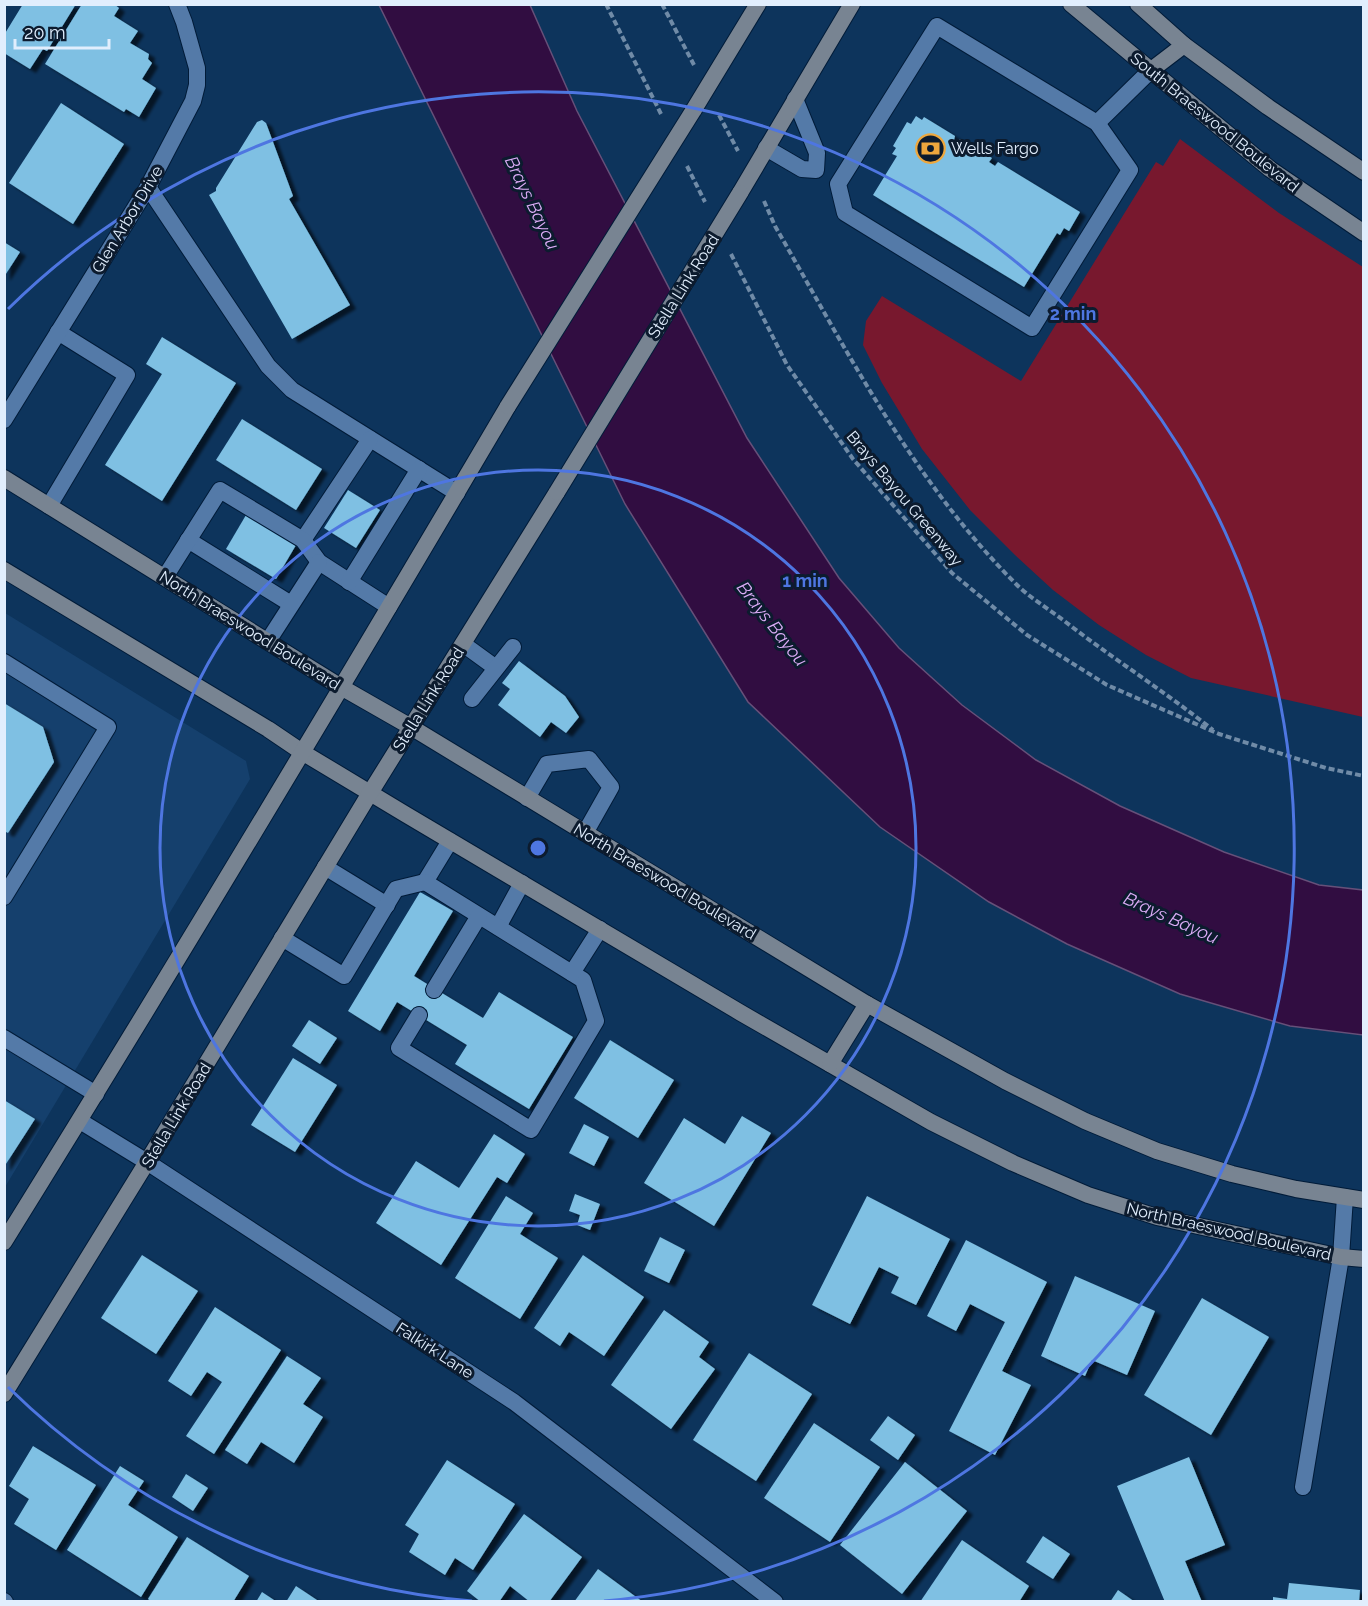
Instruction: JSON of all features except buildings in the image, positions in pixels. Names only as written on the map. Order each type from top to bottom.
[{"type":"main road","points":[[4,1242],[80,1121],[342,687],[508,406],[758,4]]},
{"type":"main road","name":"Stella Link Road","points":[[4,1394],[370,793],[740,193],[852,4]]},
{"type":"main road","name":"South Braeswood Boulevard","points":[[1071,4],[1270,169],[1364,233]]},
{"type":"main road","points":[[1138,4],[1184,45],[1268,107],[1364,172]]},
{"type":"main road","points":[[1150,71],[1184,45]]},
{"type":"main road","name":"North Braeswood Boulevard","points":[[4,478],[268,642],[867,1004],[1005,1081],[1085,1121],[1158,1151],[1232,1174],[1296,1189],[1364,1200]]},
{"type":"main road","name":"North Braeswood Boulevard","points":[[4,570],[450,841],[931,1122],[1088,1195],[1157,1217],[1341,1257],[1364,1259]]},
{"type":"main road","points":[[830,1064],[867,1004]]},
{"type":"street","name":"Glen Arbor Drive","points":[[4,420],[148,187],[193,101],[197,85],[197,68],[177,4]]},
{"type":"street","points":[[766,148],[802,169],[816,170],[837,184],[845,213],[1032,328],[1130,170],[1097,123],[938,26],[837,184]]},
{"type":"street","points":[[1097,123],[1150,71]]},
{"type":"street","points":[[795,99],[817,153],[816,170]]},
{"type":"street","points":[[148,187],[268,366],[292,390],[457,493]]},
{"type":"street","points":[[49,506],[127,375],[58,332]]},
{"type":"street","points":[[303,540],[370,439]]},
{"type":"street","points":[[349,582],[419,469]]},
{"type":"street","points":[[165,577],[220,490],[303,540],[319,562],[389,607]]},
{"type":"street","points":[[188,540],[291,604]]},
{"type":"street","points":[[268,642],[319,562]]},
{"type":"street","points":[[463,644],[496,668]]},
{"type":"street","points":[[472,699],[513,647]]},
{"type":"street","points":[[4,662],[108,727],[4,897]]},
{"type":"street","points":[[527,798],[547,764],[589,759],[611,787],[585,832]]},
{"type":"street","points":[[282,938],[344,976],[396,890],[425,882],[450,841]]},
{"type":"street","points":[[325,867],[387,905]]},
{"type":"street","points":[[419,1015],[399,1048],[531,1130],[596,1021],[583,980],[425,882]]},
{"type":"street","points":[[498,927],[522,883]]},
{"type":"street","points":[[434,990],[479,916]]},
{"type":"street","points":[[572,973],[600,929]]},
{"type":"street","points":[[4,1038],[96,1094]]},
{"type":"street","name":"Falkirk Lane","points":[[80,1121],[147,1162],[514,1402],[775,1602]]},
{"type":"street","points":[[1303,1487],[1341,1257],[1345,1197]]},
{"type":"path","points":[[606,4],[664,121]]},
{"type":"path","points":[[662,4],[699,74]]},
{"type":"path","points":[[716,110],[740,153]]},
{"type":"path","points":[[686,164],[707,206]]},
{"type":"path","name":"Brays Bayou Greenway","points":[[760,193],[775,226],[885,417],[933,488],[975,540],[1017,586],[1179,702],[1219,734]]},
{"type":"path","name":"Brays Bayou Greenway","points":[[728,249],[787,365],[853,459],[952,573],[1028,634],[1107,685],[1219,734],[1326,768],[1364,776]]},
{"type":"shaded area","points":[[1180,139],[1279,213],[1363,267],[1363,717],[1191,678],[1146,655],[1099,625],[1053,590],[970,510],[922,449],[882,383],[863,345],[866,321],[882,296],[1021,381],[1156,162],[1163,166]]},
{"type":"shaded area","points":[[5,613],[246,761],[250,779],[5,1187]]},
{"type":"water","name":"Brays Bayou","points":[[379,5],[530,5],[577,111],[747,438],[839,578],[899,648],[962,705],[1036,760],[1120,806],[1224,852],[1319,885],[1363,890],[1363,1035],[1290,1026],[1180,994],[1067,944],[989,902],[880,827],[748,702],[625,504]]},
{"type":"place","name":"Wells Fargo","points":[[930,148]]}]
